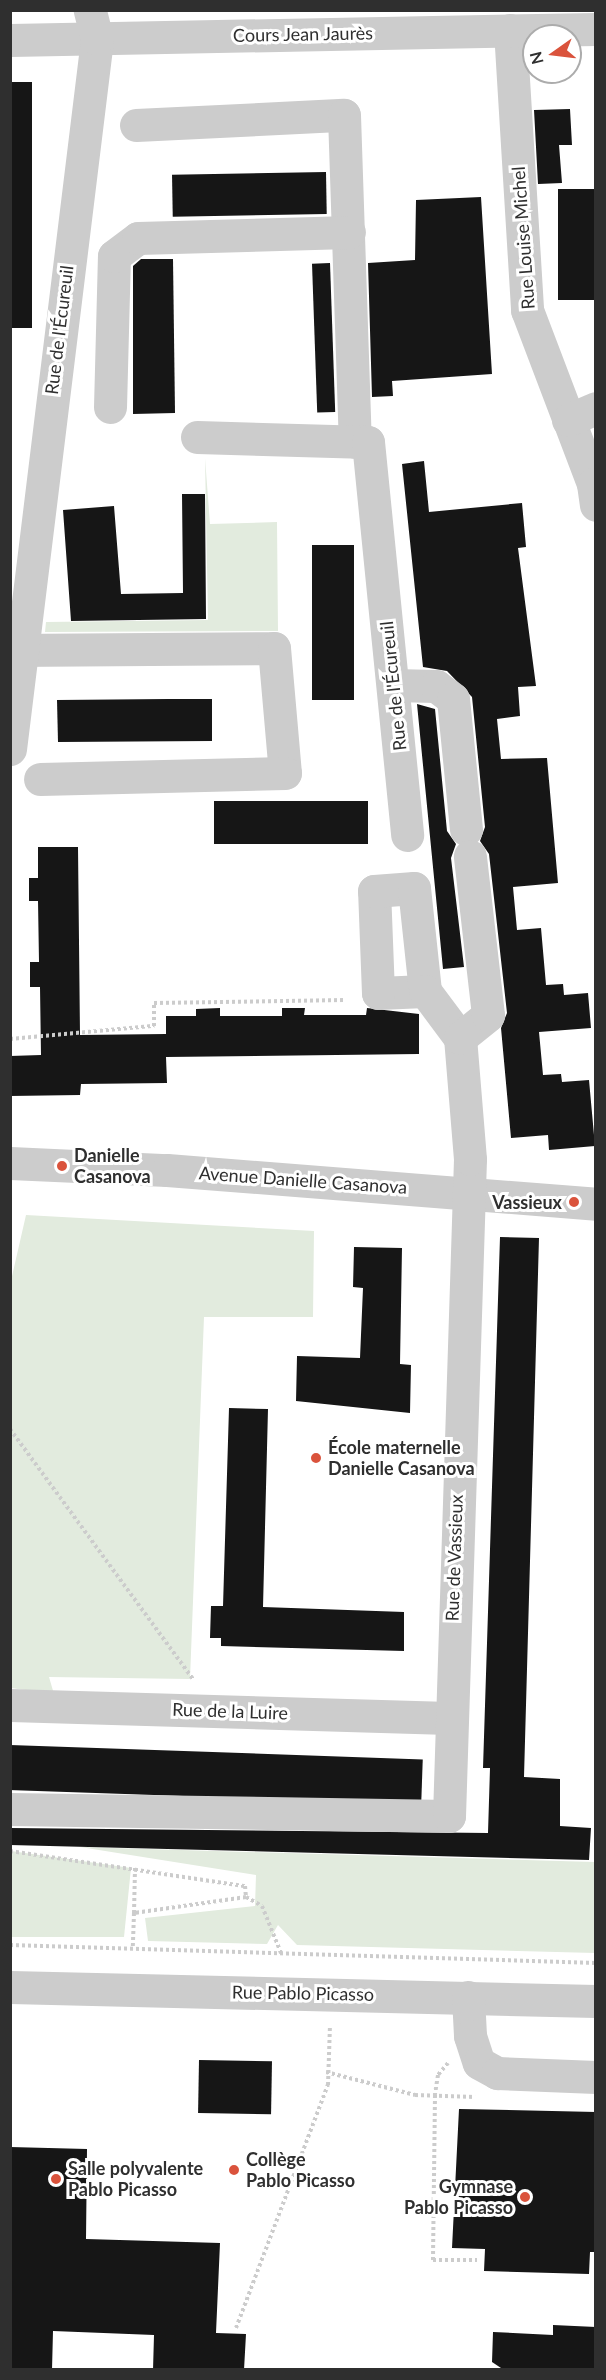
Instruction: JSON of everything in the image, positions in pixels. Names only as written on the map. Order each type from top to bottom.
[{"type":"street","name":"Cours Jean Jaurès","points":[[10,40],[94,25],[596,29]]},
{"type":"street","name":"Rue de l'Écureuil","points":[[10,749],[17,650],[94,25]]},
{"type":"street","name":"Rue Louise Michel","points":[[510,30],[527,310],[582,414],[596,506]]},
{"type":"street","points":[[136,125],[344,115],[356,442],[197,437]]},
{"type":"street","points":[[110,407],[114,256],[138,238],[349,232]]},
{"type":"street","name":"Rue de l'Écureuil","points":[[356,442],[368,442],[407,835]]},
{"type":"street","points":[[17,650],[274,648],[285,773],[40,779]]},
{"type":"street","points":[[393,685],[436,686],[453,699],[488,1015],[460,1038],[425,991]]},
{"type":"street","name":"Rue de Vassieux","points":[[10,1809],[449,1816],[449,1718],[470,1159],[460,1038]]},
{"type":"street","name":"Avenue Danielle Casanova","points":[[10,1164],[467,1192],[596,1204]]},
{"type":"street","name":"Rue de la Luire","points":[[10,1705],[449,1718]]},
{"type":"street","name":"Rue Pablo Picasso","points":[[10,1987],[596,2001]]},
{"type":"street","points":[[468,1997],[470,2037],[479,2063],[497,2073],[596,2077]]},
{"type":"path","points":[[10,1039],[154,1026],[154,1003],[344,1000]]},
{"type":"path","points":[[10,1429],[204,1694],[204,1710]]},
{"type":"path","points":[[10,1851],[245,1886],[246,1897]]},
{"type":"path","points":[[133,1948],[135,1868]]},
{"type":"path","points":[[134,1913],[246,1897],[262,1906],[281,1953]]},
{"type":"path","points":[[10,1945],[596,1963]]},
{"type":"path","points":[[272,1952],[273,1964]]},
{"type":"path","points":[[236,2328],[328,2085],[326,2072],[332,1994]]},
{"type":"path","points":[[470,2037],[438,2075],[435,2095],[433,2260],[477,2260]]},
{"type":"path","points":[[326,2072],[384,2089],[481,2097]]},
{"type":"shaded area","points":[[205,458],[210,524],[277,522],[278,631],[45,632],[46,622],[208,620]]},
{"type":"shaded area","points":[[26,1215],[314,1231],[313,1317],[204,1317],[190,1679],[49,1677],[54,1694],[11,1688],[10,1285]]},
{"type":"shaded area","points":[[80,1847],[595,1862],[595,1953],[297,1945],[278,1925],[267,1944],[148,1941],[145,1918],[255,1906],[256,1875]]},
{"type":"shaded area","points":[[11,1851],[131,1868],[124,1937],[11,1937]]},
{"type":"building","points":[[10,82],[32,82],[32,328],[10,328]]},
{"type":"building","points":[[570,109],[572,145],[559,145],[562,183],[538,184],[534,110]]},
{"type":"building","points":[[326,172],[327,214],[173,217],[172,175]]},
{"type":"building","points":[[558,189],[596,189],[596,300],[558,300]]},
{"type":"building","points":[[481,197],[492,374],[392,381],[393,396],[372,397],[368,263],[415,260],[416,200]]},
{"type":"building","points":[[141,259],[173,259],[175,413],[133,414],[133,266]]},
{"type":"building","points":[[330,263],[335,412],[317,413],[312,264]]},
{"type":"building","points":[[424,461],[429,512],[522,503],[526,547],[518,548],[536,686],[518,687],[520,716],[497,719],[501,759],[547,758],[558,883],[513,887],[517,930],[541,928],[546,985],[563,984],[564,995],[588,993],[591,1028],[539,1032],[543,1075],[561,1074],[562,1082],[589,1080],[595,1146],[549,1150],[548,1135],[511,1138],[501,1028],[507,1013],[489,854],[480,841],[485,827],[472,697],[447,671],[423,667],[402,464]]},
{"type":"building","points":[[182,494],[205,494],[206,619],[71,621],[63,510],[114,506],[121,594],[183,593]]},
{"type":"building","points":[[312,545],[354,545],[354,700],[312,700]]},
{"type":"building","points":[[212,699],[212,741],[58,742],[57,700]]},
{"type":"building","points":[[417,704],[435,709],[447,831],[456,844],[451,858],[464,967],[443,969]]},
{"type":"building","points":[[214,801],[368,801],[368,844],[214,844]]},
{"type":"building","points":[[38,847],[78,847],[80,1035],[166,1034],[166,1016],[196,1016],[196,1009],[220,1008],[220,1016],[282,1016],[282,1008],[305,1008],[304,1015],[366,1015],[367,1008],[419,1014],[419,1054],[166,1057],[167,1083],[81,1084],[80,1095],[10,1096],[10,1056],[41,1055],[40,987],[30,987],[30,962],[39,962],[38,901],[29,901],[29,878],[38,878]]},
{"type":"building","points":[[500,1237],[539,1238],[524,1777],[560,1779],[560,1826],[591,1828],[589,1860],[10,1845],[10,1828],[488,1833],[490,1768],[483,1768]]},
{"type":"building","points":[[354,1247],[402,1248],[400,1364],[411,1365],[410,1413],[296,1401],[297,1356],[360,1358],[363,1288],[353,1287]]},
{"type":"building","points":[[229,1408],[268,1409],[263,1607],[404,1612],[404,1651],[221,1646],[221,1638],[210,1638],[211,1606],[223,1606]]},
{"type":"building","points":[[10,1745],[423,1759],[421,1804],[10,1790]]},
{"type":"building","points":[[199,2060],[272,2061],[271,2114],[198,2113]]},
{"type":"building","name":"Gymnase Pablo Picasso","points":[[459,2109],[596,2112],[596,2252],[590,2252],[589,2274],[484,2271],[485,2249],[452,2248]]},
{"type":"building","points":[[10,2147],[87,2149],[86,2239],[220,2243],[216,2333],[246,2334],[244,2370],[153,2370],[154,2335],[53,2331],[52,2370],[10,2370]]},
{"type":"building","points":[[553,2325],[596,2327],[596,2370],[504,2370],[492,2362],[493,2332],[553,2335]]},
{"type":"place","name":"Danielle Casanova","points":[[62,1166]]},
{"type":"place","name":"Vassieux","points":[[574,1202]]},
{"type":"place","name":"École maternelle Danielle Casanova","points":[[316,1458]]},
{"type":"place","name":"Collège Pablo Picasso","points":[[234,2170]]},
{"type":"place","name":"Salle polyvalente Pablo Picasso","points":[[56,2179]]},
{"type":"place","name":"Gymnase Pablo Picasso","points":[[525,2197]]}]
